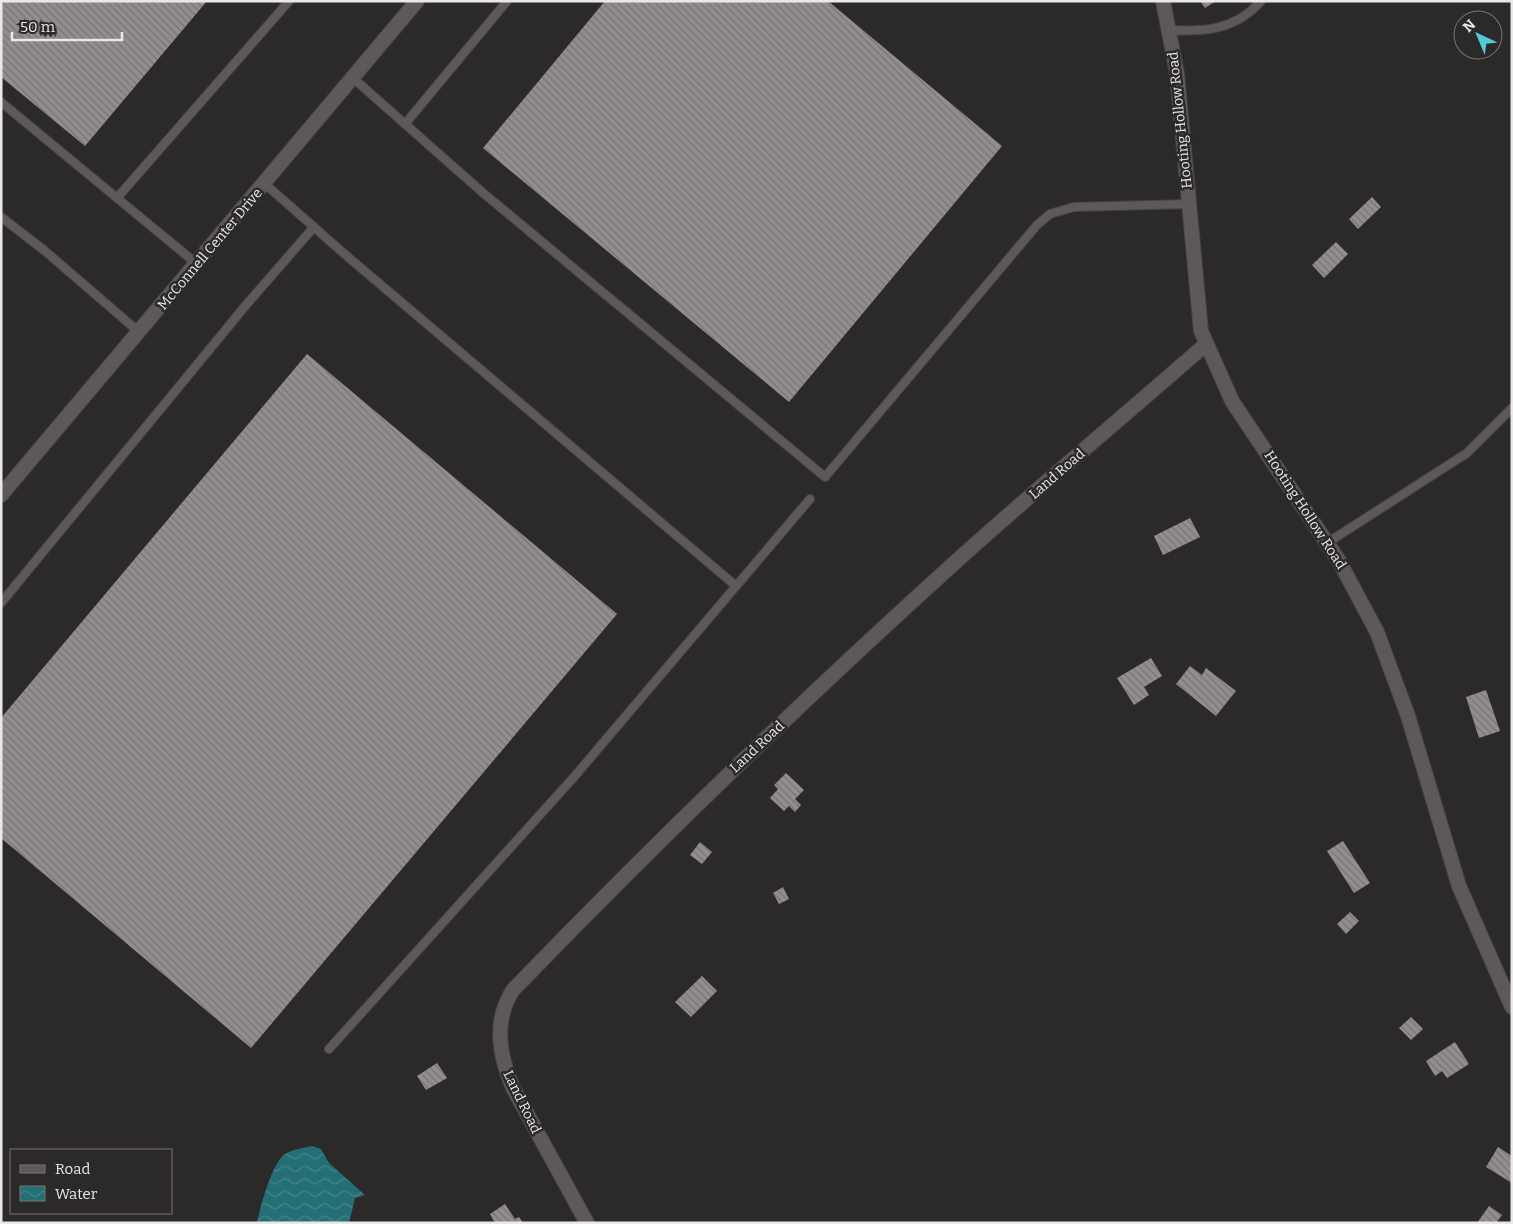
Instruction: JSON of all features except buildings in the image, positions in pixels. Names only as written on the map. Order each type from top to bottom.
[{"type":"street","name":"McConnell Center Drive","points":[[1,495],[418,1]]},
{"type":"street","name":"Hooting Hollow Road","points":[[1163,1],[1177,74],[1201,331],[1232,401],[1327,543],[1377,632],[1408,716],[1459,886],[1512,1006]]},
{"type":"street","name":"Land Road","points":[[587,1223],[513,1088],[506,1070],[500,1048],[500,1020],[506,1002],[513,990],[610,889],[752,751],[961,557],[1206,345]]},
{"type":"lane","points":[[118,198],[289,1]]},
{"type":"lane","points":[[405,124],[507,1]]},
{"type":"lane","points":[[1169,30],[1214,30],[1234,23],[1254,10],[1261,1]]},
{"type":"lane","points":[[353,78],[482,192],[825,477],[1037,225],[1050,214],[1074,207],[1189,204]]},
{"type":"lane","points":[[1,102],[197,264]]},
{"type":"lane","points":[[265,184],[736,586]]},
{"type":"lane","points":[[1,217],[45,251],[139,332]]},
{"type":"lane","points":[[1,603],[246,305],[314,227]]},
{"type":"lane","points":[[1327,543],[1467,453],[1512,408]]},
{"type":"lane","points":[[329,1049],[574,777],[810,499]]},
{"type":"water","points":[[312,1146],[321,1149],[329,1163],[365,1195],[355,1198],[349,1223],[257,1223],[267,1186],[280,1159],[291,1151]]}]
